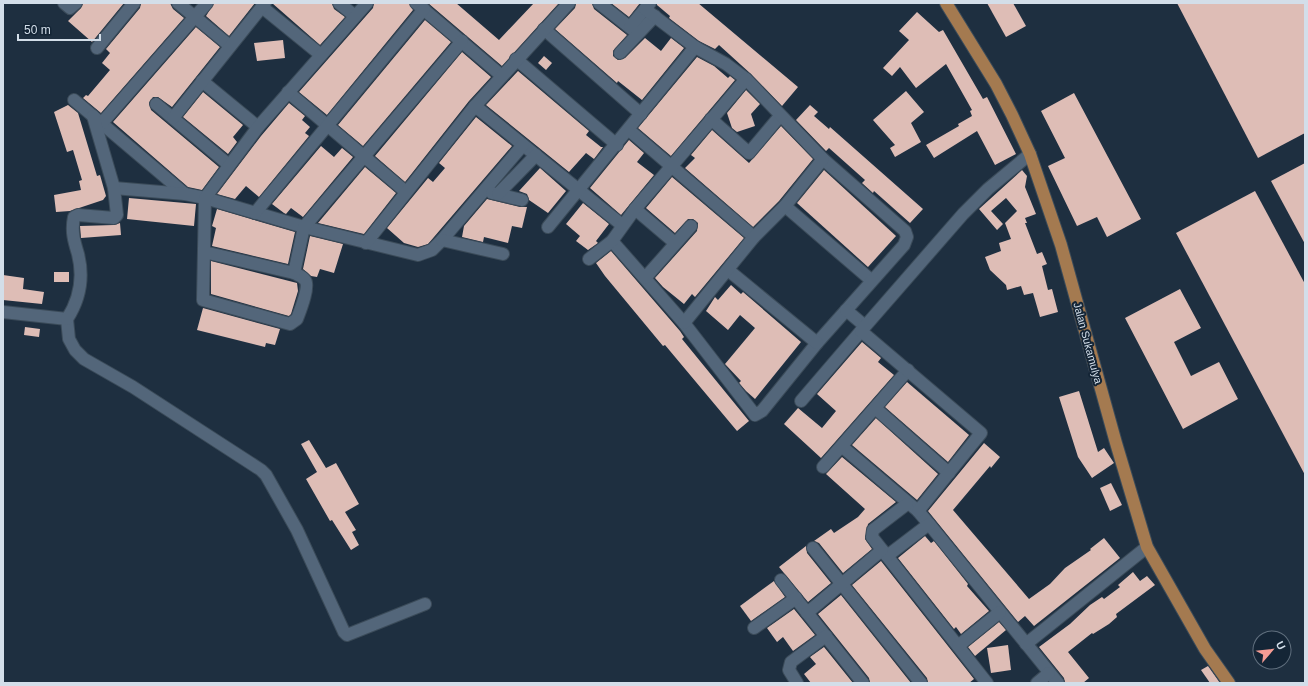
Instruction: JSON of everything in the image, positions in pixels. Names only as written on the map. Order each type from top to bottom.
[{"type":"main road","name":"Jalan Sukamulya","points":[[946,3],[996,84],[1012,114],[1030,154],[1061,244],[1116,443],[1147,547],[1205,649],[1229,683]]},
{"type":"street","points":[[64,3],[70,8],[76,3]]},
{"type":"street","points":[[97,48],[134,3]]},
{"type":"street","points":[[178,3],[230,46]]},
{"type":"street","points":[[97,120],[196,17],[207,3]]},
{"type":"street","points":[[338,3],[355,16]]},
{"type":"street","points":[[204,252],[294,273],[304,279],[307,287],[297,319],[290,324],[205,302],[202,297],[205,198],[258,127],[367,3]]},
{"type":"street","points":[[366,243],[475,106],[516,59],[569,3]]},
{"type":"street","points":[[600,3],[634,30]]},
{"type":"street","points":[[173,118],[264,5],[321,55]]},
{"type":"street","points":[[255,213],[327,126],[420,6],[502,76]]},
{"type":"street","points":[[612,241],[684,323],[755,414],[762,411],[817,343],[871,280],[904,245],[907,237],[905,231],[823,159],[746,79],[726,64],[695,47],[650,9],[634,30],[620,53]]},
{"type":"street","points":[[544,29],[641,114]]},
{"type":"street","points":[[294,273],[304,227],[462,41]]},
{"type":"street","points":[[548,227],[577,190],[617,145],[695,47]]},
{"type":"street","points":[[516,59],[617,145]]},
{"type":"street","points":[[589,259],[612,241],[635,209],[746,79]]},
{"type":"street","points":[[202,81],[258,127]]},
{"type":"street","points":[[288,92],[406,192]]},
{"type":"street","points":[[74,100],[185,194]]},
{"type":"street","points":[[156,104],[229,165]]},
{"type":"street","points":[[475,106],[622,226]]},
{"type":"street","points":[[711,119],[749,153],[780,116]]},
{"type":"street","points":[[97,120],[114,188],[117,215],[115,218],[78,215],[74,217],[72,232],[78,256],[81,281],[74,308],[67,319],[69,339],[75,350],[84,359],[133,387],[264,472],[297,530],[347,634],[425,604]]},
{"type":"street","points":[[629,130],[754,237]]},
{"type":"street","points":[[114,188],[185,194],[205,198],[304,227],[418,255],[432,250],[442,240],[523,145]]},
{"type":"street","points":[[801,401],[963,214],[988,189],[1030,154]]},
{"type":"street","points":[[498,194],[536,155]]},
{"type":"street","points":[[684,323],[754,237],[785,206],[823,159]]},
{"type":"street","points":[[483,191],[522,200]]},
{"type":"street","points":[[785,206],[871,280]]},
{"type":"street","points":[[635,209],[675,244]]},
{"type":"street","points":[[645,278],[691,226]]},
{"type":"street","points":[[442,240],[503,254]]},
{"type":"street","points":[[728,270],[817,343]]},
{"type":"street","points":[[846,310],[863,329],[981,433],[918,511]]},
{"type":"street","points":[[3,312],[67,319]]},
{"type":"street","points":[[823,467],[908,370]]},
{"type":"street","points":[[875,408],[949,473]]},
{"type":"street","points":[[846,450],[907,504],[918,511],[930,524],[1058,683]]},
{"type":"street","points":[[907,504],[873,530],[872,537],[958,646],[981,681]]},
{"type":"street","points":[[807,613],[842,584],[885,553],[930,524]]},
{"type":"street","points":[[1026,644],[1147,547]]},
{"type":"street","points":[[813,548],[921,683]]},
{"type":"street","points":[[781,580],[863,683]]},
{"type":"street","points":[[754,628],[796,598]]},
{"type":"street","points":[[958,646],[1000,612]]},
{"type":"street","points":[[797,683],[789,670],[791,662],[826,636]]},
{"type":"street","points":[[1037,683],[1050,673]]},
{"type":"building","points":[[83,3],[124,3],[92,42],[68,21],[81,8]]},
{"type":"building","points":[[141,3],[170,3],[173,9],[184,18],[101,113],[83,98],[86,95],[88,96],[110,70],[102,63],[110,53],[106,49],[140,8]]},
{"type":"building","points":[[214,3],[255,3],[229,36],[206,16]]},
{"type":"building","points":[[272,3],[332,3],[334,9],[345,17],[320,45]]},
{"type":"building","points":[[374,3],[409,3],[413,10],[327,115],[299,92],[373,8]]},
{"type":"building","points":[[428,3],[456,3],[499,40],[534,3],[559,3],[502,66]]},
{"type":"building","points":[[576,3],[592,3],[594,9],[627,35],[613,51],[613,56],[618,60],[625,58],[645,38],[661,51],[671,38],[684,48],[642,100],[618,81],[617,83],[555,29],[575,8]]},
{"type":"building","points":[[611,3],[640,3],[629,17]]},
{"type":"building","points":[[657,3],[698,3],[798,87],[782,106],[751,74],[719,45],[715,49],[699,41],[669,18],[670,16],[657,5]]},
{"type":"building","points":[[987,3],[1013,3],[1026,26],[1006,37]]},
{"type":"building","points":[[1177,3],[1305,3],[1305,133],[1258,158]]},
{"type":"building","points":[[917,12],[939,32],[943,30],[983,99],[987,97],[1016,154],[995,165],[977,131],[934,158],[926,145],[959,126],[958,124],[972,116],[970,111],[972,110],[946,64],[916,88],[900,67],[892,76],[883,68],[909,40],[899,31]]},
{"type":"building","points":[[425,20],[451,42],[363,146],[338,125]]},
{"type":"building","points":[[196,27],[220,47],[172,107],[158,97],[153,97],[149,103],[151,110],[219,167],[202,190],[188,187],[113,122]]},
{"type":"building","points":[[283,40],[285,58],[257,61],[254,43]]},
{"type":"building","points":[[462,52],[491,77],[469,101],[405,182],[375,156]]},
{"type":"building","points":[[544,56],[552,63],[546,70],[538,63]]},
{"type":"building","points":[[697,57],[714,66],[728,78],[730,76],[735,80],[671,156],[638,128]]},
{"type":"building","points":[[518,71],[589,131],[586,135],[603,147],[594,159],[586,153],[569,172],[486,105]]},
{"type":"building","points":[[746,90],[760,104],[751,114],[755,126],[737,132],[732,128],[727,113]]},
{"type":"building","points":[[906,91],[924,112],[911,123],[921,142],[895,157],[890,148],[895,145],[873,120]]},
{"type":"building","points":[[203,92],[243,125],[233,137],[237,142],[228,154],[183,117]]},
{"type":"building","points":[[1074,93],[1141,219],[1107,237],[1097,217],[1077,226],[1048,166],[1065,158],[1041,111]]},
{"type":"building","points":[[289,103],[305,116],[302,120],[310,127],[305,133],[309,136],[259,197],[246,186],[235,199],[217,194],[261,136]]},
{"type":"building","points":[[68,105],[78,113],[97,176],[100,175],[106,196],[103,200],[70,211],[56,212],[54,195],[81,190],[79,181],[82,180],[73,150],[67,152],[54,112]]},
{"type":"building","points":[[810,105],[818,112],[814,116],[829,129],[830,127],[923,209],[910,223],[874,191],[873,193],[862,183],[865,180],[829,148],[826,151],[796,120]]},
{"type":"building","points":[[476,117],[512,146],[428,244],[418,247],[404,243],[387,228],[428,178],[433,182],[445,168],[439,163]]},
{"type":"building","points":[[781,126],[813,159],[779,201],[753,227],[685,168],[695,158],[691,155],[712,130],[749,163]]},
{"type":"building","points":[[629,140],[644,153],[637,162],[654,175],[621,215],[590,188]]},
{"type":"building","points":[[321,146],[334,157],[342,148],[353,157],[303,217],[291,208],[286,214],[284,213],[272,204]]},
{"type":"building","points":[[1305,163],[1305,244],[1271,181]]},
{"type":"building","points":[[365,167],[396,193],[364,234],[318,223]]},
{"type":"building","points":[[540,168],[566,191],[548,213],[529,200],[527,194],[519,191]]},
{"type":"building","points":[[824,170],[896,236],[868,267],[797,203]]},
{"type":"building","points":[[1022,170],[1027,176],[1025,187],[1036,214],[1025,218],[1027,223],[1025,223],[1037,254],[1042,252],[1047,264],[1042,266],[1048,290],[1052,289],[1058,312],[1040,317],[1033,293],[1024,295],[1021,286],[1007,290],[1006,285],[990,270],[985,257],[1001,251],[999,243],[1011,239],[1005,223],[1017,211],[1006,198],[991,211],[1003,224],[997,230],[979,209]]},
{"type":"building","points":[[672,177],[744,238],[695,297],[692,294],[684,304],[663,287],[655,278],[697,231],[698,223],[693,219],[688,219],[675,233],[646,208]]},
{"type":"building","points":[[1255,191],[1305,284],[1305,475],[1176,233]]},
{"type":"building","points":[[129,198],[196,204],[194,226],[127,219]]},
{"type":"building","points":[[487,199],[520,207],[527,207],[522,228],[512,226],[508,243],[484,237],[483,242],[462,237],[464,226]]},
{"type":"building","points":[[583,203],[609,224],[596,241],[598,243],[588,250],[576,241],[580,236],[566,224]]},
{"type":"building","points":[[217,209],[295,232],[288,264],[212,246],[216,228],[212,226]]},
{"type":"building","points":[[120,223],[121,235],[81,238],[80,226],[114,225]]},
{"type":"building","points":[[310,236],[343,244],[334,273],[320,269],[317,277],[311,276],[303,269]]},
{"type":"building","points":[[611,251],[680,331],[684,337],[682,339],[749,421],[737,431],[665,345],[663,346],[605,276],[596,263]]},
{"type":"building","points":[[211,261],[297,283],[298,291],[291,314],[289,316],[211,294]]},
{"type":"building","points":[[54,272],[69,272],[69,282],[54,282]]},
{"type":"building","points":[[3,275],[24,278],[23,289],[44,292],[42,304],[3,300]]},
{"type":"building","points":[[731,285],[741,294],[743,292],[801,342],[755,399],[739,383],[741,381],[725,364],[755,328],[740,315],[728,330],[706,311],[715,297],[718,300]]},
{"type":"building","points":[[1180,289],[1201,328],[1174,342],[1191,376],[1219,362],[1238,399],[1183,429],[1125,318]]},
{"type":"building","points":[[203,308],[280,329],[275,345],[266,343],[265,347],[197,330]]},
{"type":"building","points":[[25,327],[40,329],[39,337],[24,335]]},
{"type":"building","points":[[862,342],[881,358],[878,362],[894,375],[821,458],[784,424],[798,408],[822,428],[836,411],[817,394]]},
{"type":"building","points":[[907,382],[969,435],[948,462],[885,407]]},
{"type":"building","points":[[1079,391],[1098,452],[1104,448],[1114,463],[1092,478],[1078,457],[1059,397]]},
{"type":"building","points":[[876,418],[938,474],[917,500],[852,445]]},
{"type":"building","points":[[309,440],[326,468],[336,463],[359,504],[345,512],[356,530],[352,532],[359,545],[351,550],[332,520],[330,521],[306,479],[317,472],[301,444]]},
{"type":"building","points":[[984,443],[1000,457],[991,468],[990,466],[953,510],[1029,599],[1050,584],[1065,568],[1091,550],[1090,549],[1104,538],[1120,558],[1034,626],[1025,616],[1018,622],[928,511]]},
{"type":"building","points":[[842,457],[896,502],[868,524],[865,539],[872,549],[843,573],[819,543],[814,541],[831,529],[834,533],[858,517],[865,509],[826,474]]},
{"type":"building","points":[[1111,483],[1122,505],[1110,511],[1100,488]]},
{"type":"building","points":[[925,536],[931,543],[934,541],[968,584],[967,586],[989,611],[961,634],[956,627],[954,629],[898,558]]},
{"type":"building","points":[[806,546],[807,553],[831,583],[808,602],[779,567]]},
{"type":"building","points":[[881,561],[974,679],[969,683],[928,683],[927,678],[852,585]]},
{"type":"building","points":[[1133,572],[1140,581],[1147,576],[1155,585],[1116,614],[1117,617],[1109,624],[1093,634],[1092,633],[1068,652],[1089,678],[1083,683],[1065,683],[1064,678],[1039,647],[1070,624],[1090,605],[1102,597],[1104,599],[1120,587],[1118,585]]},
{"type":"building","points":[[774,581],[785,597],[751,621],[740,606]]},
{"type":"building","points":[[841,595],[911,683],[870,683],[869,678],[818,614]]},
{"type":"building","points":[[794,609],[815,635],[793,651],[783,637],[777,642],[767,628]]},
{"type":"building","points":[[999,622],[1006,630],[975,656],[968,647]]},
{"type":"building","points":[[1008,645],[1011,670],[991,673],[987,648]]},
{"type":"building","points":[[824,647],[853,683],[811,683],[804,674],[816,664],[810,657]]},
{"type":"building","points":[[1208,666],[1220,683],[1210,683],[1201,670]]}]
